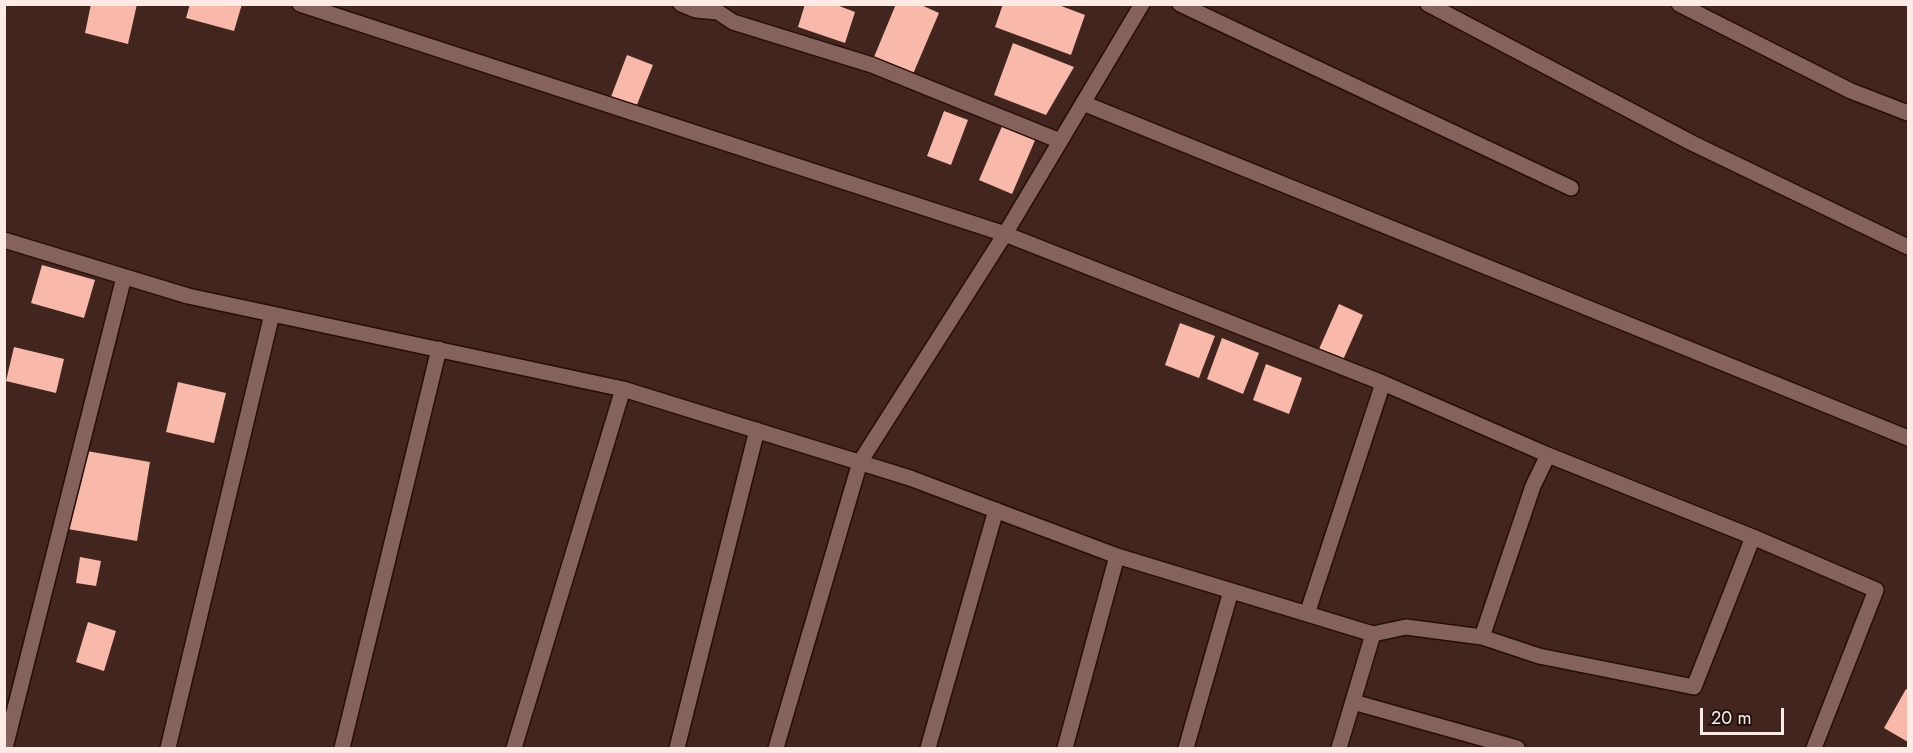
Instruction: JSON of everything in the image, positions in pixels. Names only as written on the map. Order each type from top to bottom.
[{"type":"street","points":[[300,4],[1005,234],[1383,383],[1548,455],[1753,537],[1876,590],[1814,748]]},
{"type":"street","points":[[681,4],[696,10],[718,12],[732,22],[872,65],[1060,141]]},
{"type":"street","points":[[776,748],[860,462],[1005,234],[1142,4]]},
{"type":"street","points":[[1180,4],[1571,188]]},
{"type":"street","points":[[1679,4],[1851,91],[1908,113]]},
{"type":"street","points":[[1429,5],[1692,143],[1908,247]]},
{"type":"street","points":[[1083,103],[1908,438]]},
{"type":"street","points":[[4,240],[188,296],[623,388],[910,478],[1117,556],[1372,634],[1406,627],[1482,637],[1539,656],[1694,687],[1753,537]]},
{"type":"street","points":[[5,748],[124,277]]},
{"type":"street","points":[[168,748],[272,314]]},
{"type":"street","points":[[342,748],[439,349]]},
{"type":"street","points":[[1307,614],[1383,383]]},
{"type":"street","points":[[514,748],[623,388]]},
{"type":"street","points":[[677,748],[757,430]]},
{"type":"street","points":[[1482,637],[1533,486],[1548,455]]},
{"type":"street","points":[[928,748],[996,510]]},
{"type":"street","points":[[1065,748],[1117,556]]},
{"type":"street","points":[[1186,748],[1231,591]]},
{"type":"street","points":[[1340,748],[1372,634]]},
{"type":"street","points":[[1353,702],[1517,748]]},
{"type":"building","points":[[91,4],[137,4],[128,44],[85,33]]},
{"type":"building","points":[[190,4],[242,4],[234,31],[186,18]]},
{"type":"building","points":[[805,4],[834,4],[855,12],[845,43],[798,27]]},
{"type":"building","points":[[896,4],[919,4],[939,13],[913,74],[874,57]]},
{"type":"building","points":[[1003,4],[1056,4],[1085,15],[1071,55],[995,27]]},
{"type":"building","points":[[1013,43],[1074,67],[1046,115],[994,95]]},
{"type":"building","points":[[627,55],[653,65],[634,112],[609,102]]},
{"type":"building","points":[[944,111],[968,120],[951,165],[927,156]]},
{"type":"building","points":[[1003,124],[1036,138],[1012,194],[979,180]]},
{"type":"building","points":[[42,265],[95,280],[84,318],[31,303]]},
{"type":"building","points":[[1339,304],[1363,315],[1343,360],[1319,349]]},
{"type":"building","points":[[1180,323],[1215,336],[1199,378],[1165,365]]},
{"type":"building","points":[[1222,338],[1259,353],[1243,394],[1207,379]]},
{"type":"building","points":[[14,347],[64,359],[56,393],[6,381]]},
{"type":"building","points":[[1266,364],[1302,378],[1289,414],[1253,400]]},
{"type":"building","points":[[178,382],[226,393],[214,443],[166,432]]},
{"type":"building","points":[[81,450],[150,462],[137,541],[68,529]]},
{"type":"building","points":[[80,557],[101,561],[96,586],[76,583]]},
{"type":"building","points":[[88,622],[116,631],[104,671],[76,662]]},
{"type":"building","points":[[1906,689],[1908,690],[1908,742],[1884,728]]}]
